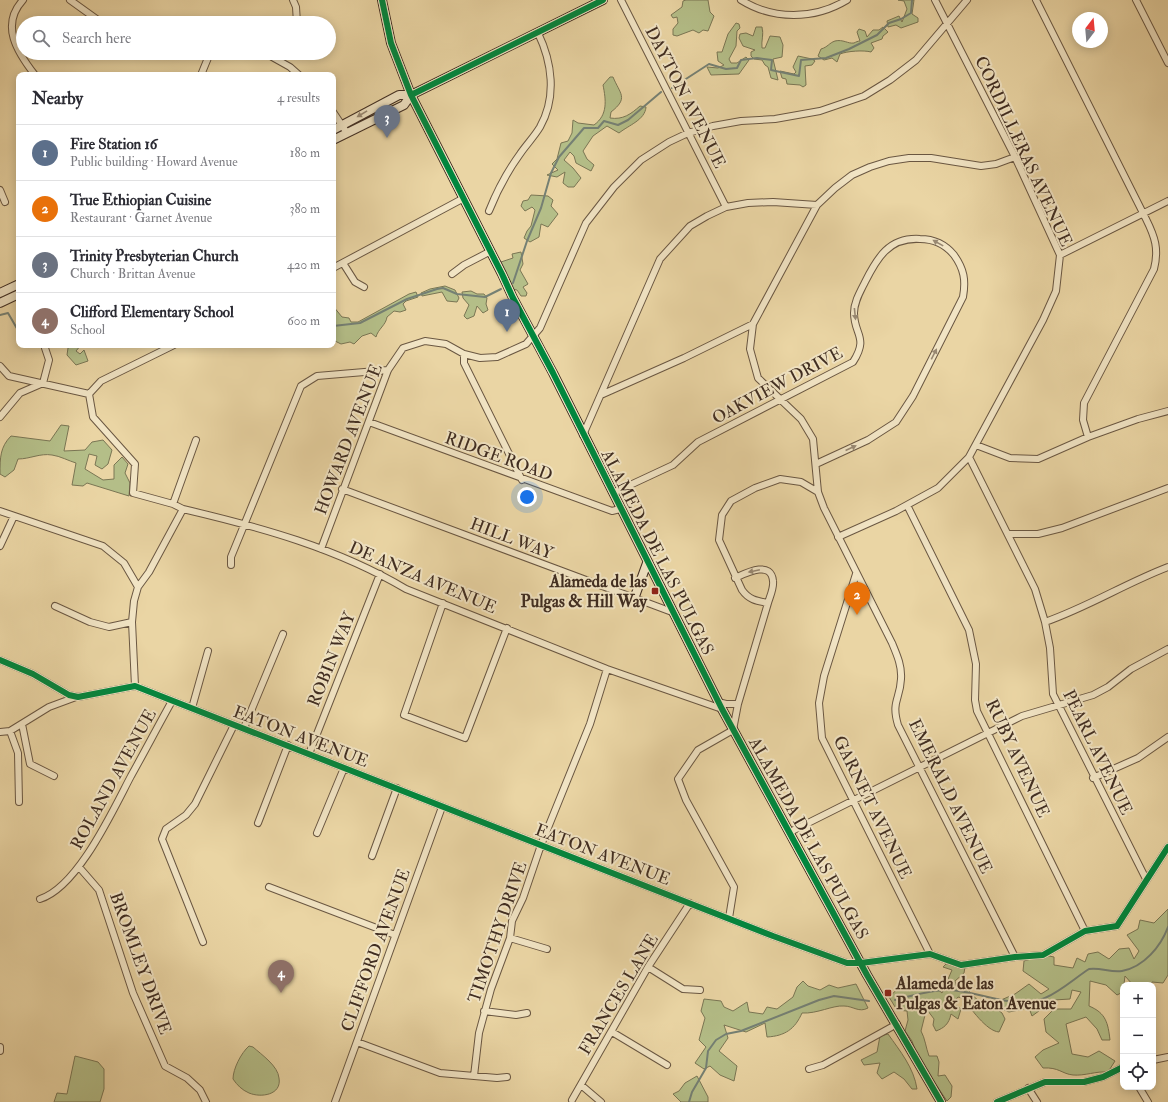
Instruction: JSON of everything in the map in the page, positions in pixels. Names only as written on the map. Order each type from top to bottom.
[{"type":"main road","name":"ALAMEDA DE LAS PULGAS","points":[[382,0],[391,43],[411,95],[672,612],[733,730],[861,963],[941,1102]]},
{"type":"main road","points":[[336,128],[399,95],[411,95],[603,0]]},
{"type":"main road","points":[[336,138],[404,105],[411,95]]},
{"type":"main road","points":[[0,293],[16,285]]},
{"type":"main road","points":[[0,303],[16,295]]},
{"type":"main road","points":[[634,598],[648,563]]},
{"type":"street","points":[[16,49],[10,34],[12,16],[15,7],[23,0]]},
{"type":"street","points":[[70,0],[92,16]]},
{"type":"street","points":[[294,0],[297,16]]},
{"type":"street","name":"DAYTON AVENUE","points":[[621,0],[726,207]]},
{"type":"street","points":[[741,0],[750,6],[772,13],[791,16],[811,14],[827,10],[847,0]]},
{"type":"street","name":"CORDILLERAS AVENUE","points":[[838,537],[907,505],[938,488],[969,457],[1043,320],[1056,291],[1060,255],[1015,157],[935,0]]},
{"type":"street","name":"HOWARD AVENUE","points":[[321,548],[388,370],[403,348],[425,341],[446,344],[464,354],[480,358],[497,357],[526,344],[540,328],[586,223],[600,203],[641,160],[688,132],[720,125],[775,119],[820,111],[864,96],[890,80],[916,60],[967,0]]},
{"type":"street","points":[[1036,0],[1155,238],[1157,258],[1154,269],[1084,403],[1083,420],[1088,437]]},
{"type":"street","points":[[1136,0],[1168,63]]},
{"type":"street","points":[[489,211],[498,189],[546,116],[550,102],[551,76],[548,59],[538,33]]},
{"type":"street","points":[[23,60],[33,72]]},
{"type":"street","points":[[202,72],[207,60]]},
{"type":"street","points":[[278,60],[296,72]]},
{"type":"street","points":[[336,116],[347,133]]},
{"type":"street","points":[[602,394],[684,358],[753,324],[817,205],[834,188],[852,175],[889,161],[910,158],[931,158],[981,166],[996,164],[1015,157]]},
{"type":"street","points":[[0,190],[6,202]]},
{"type":"street","points":[[336,266],[464,198]]},
{"type":"street","points":[[1060,255],[1168,201]]},
{"type":"street","points":[[583,435],[660,260],[690,226],[726,207],[748,203],[773,202],[817,205]]},
{"type":"street","name":"OAKVIEW DRIVE","points":[[613,493],[673,465],[698,442],[778,399],[853,362],[859,353],[861,342],[854,315],[855,302],[875,261],[883,251],[897,241],[912,238],[932,239],[950,249],[962,266],[965,279],[963,297],[913,396],[896,422],[868,440],[816,464]]},
{"type":"street","points":[[452,274],[464,264],[491,251]]},
{"type":"street","points":[[343,263],[355,282],[364,288]]},
{"type":"street","name":"EMERALD AVENUE","points":[[753,324],[750,349],[758,378],[800,419],[813,439],[818,492],[856,574],[892,643],[900,664],[901,680],[894,711],[898,725],[1015,957]]},
{"type":"street","points":[[43,383],[49,360],[44,348]]},
{"type":"street","points":[[0,366],[9,376],[89,394],[101,381],[168,348]]},
{"type":"street","points":[[464,354],[464,363],[522,480]]},
{"type":"street","points":[[232,565],[231,557],[301,386],[317,376],[388,370]]},
{"type":"street","points":[[0,417],[20,393],[43,383]]},
{"type":"street","name":"DE ANZA AVENUE","points":[[89,394],[93,417],[135,464],[133,493],[173,504],[182,509],[246,523],[292,537],[380,574],[406,589],[607,669],[720,705],[738,704]]},
{"type":"street","points":[[976,445],[1010,458],[1038,459],[1088,437],[1138,419],[1168,411]]},
{"type":"street","name":"RIDGE ROAD","points":[[369,422],[522,480],[612,511],[620,508]]},
{"type":"street","points":[[173,504],[196,440]]},
{"type":"street","name":"PEARL AVENUE","points":[[969,457],[1035,590],[1045,622],[1053,664],[1053,694],[1057,704],[1093,778],[1146,879]]},
{"type":"street","points":[[768,603],[746,597],[736,578],[718,540],[722,515],[732,501],[754,488],[780,479],[800,482],[818,492]]},
{"type":"street","points":[[1008,534],[1038,534],[1062,528],[1168,488]]},
{"type":"street","name":"HILL WAY","points":[[342,490],[672,612]]},
{"type":"street","name":"RUBY AVENUE","points":[[907,505],[969,630],[976,664],[975,700],[977,711],[1084,931]]},
{"type":"street","points":[[0,732],[10,731],[49,707],[78,697],[135,686],[132,622],[138,587],[149,572],[182,509]]},
{"type":"street","points":[[0,511],[103,546],[124,563],[138,587]]},
{"type":"street","points":[[0,546],[14,516]]},
{"type":"street","points":[[1045,622],[1072,612],[1138,578],[1168,567]]},
{"type":"street","points":[[729,918],[734,887],[686,800],[678,779],[698,750],[733,730],[738,704],[774,580],[765,570],[753,569],[736,578]]},
{"type":"street","name":"ROBIN WAY","points":[[308,754],[380,574]]},
{"type":"street","name":"GARNET AVENUE","points":[[856,574],[824,676],[819,703],[822,738],[930,954]]},
{"type":"street","points":[[443,603],[404,715],[465,738],[507,628]]},
{"type":"street","points":[[55,606],[90,622],[109,627],[132,622]]},
{"type":"street","points":[[244,728],[283,634]]},
{"type":"street","points":[[790,832],[1022,716],[1057,704],[1074,702],[1093,695],[1132,669],[1168,649]]},
{"type":"street","points":[[192,708],[208,650]]},
{"type":"street","points":[[0,660],[33,674],[68,695],[78,697]]},
{"type":"street","name":"TIMOTHY DRIVE","points":[[474,1076],[479,1033],[484,1011],[510,938],[512,921],[590,724],[607,669]]},
{"type":"street","name":"EATON AVENUE","points":[[135,686],[773,936],[847,963],[861,963],[930,954],[961,965],[1043,954],[1084,931],[1116,926],[1168,847]]},
{"type":"street","name":"ROLAND AVENUE","points":[[40,899],[50,896],[79,867],[99,837],[172,701]]},
{"type":"street","points":[[22,724],[30,764],[54,776]]},
{"type":"street","points":[[203,942],[162,839],[166,828],[186,815],[195,804],[234,724]]},
{"type":"street","points":[[10,731],[18,753],[19,802]]},
{"type":"street","points":[[1093,778],[1138,758],[1168,737]]},
{"type":"street","points":[[258,823],[288,746]]},
{"type":"street","points":[[317,833],[344,768]]},
{"type":"street","points":[[372,856],[397,788]]},
{"type":"street","name":"CLIFFORD AVENUE","points":[[335,1102],[442,807]]},
{"type":"street","name":"BROMLEY DRIVE","points":[[79,867],[100,890],[133,993],[165,1066],[187,1078],[200,1090],[206,1102]]},
{"type":"street","points":[[269,887],[396,935]]},
{"type":"street","name":"FRANCES LANE","points":[[572,1100],[648,967],[690,903]]},
{"type":"street","points":[[510,938],[547,949]]},
{"type":"street","points":[[648,967],[683,989],[700,990]]},
{"type":"street","points":[[484,1011],[516,1016],[527,1013]]},
{"type":"street","points":[[809,1069],[823,1065],[897,1024]]},
{"type":"street","points":[[612,1032],[668,1065]]},
{"type":"street","points":[[357,1042],[440,1073],[496,1078],[507,1077]]},
{"type":"street","points":[[1156,1059],[1168,1057]]},
{"type":"street","points":[[997,1102],[1045,1082],[1075,1082],[1093,1080],[1120,1068]]},
{"type":"street","points":[[580,1085],[588,1089],[601,1102]]},
{"type":"street","points":[[1028,1088],[1037,1102]]},
{"type":"street","points":[[1141,1090],[1148,1102]]},
{"type":"green space","points":[[708,0],[710,12],[714,16],[708,31],[703,30],[699,33],[693,30],[677,36],[673,35],[673,29],[678,23],[677,17],[673,18],[671,15],[682,7],[683,1]]},
{"type":"green space","points":[[898,0],[914,0],[912,14],[918,18],[918,22],[901,28],[896,25],[888,27],[887,21],[899,16],[902,22],[907,9],[904,1]]},
{"type":"green space","points":[[736,23],[739,24],[740,28],[737,31],[736,46],[729,59],[731,63],[737,63],[746,57],[749,60],[739,74],[711,75],[707,67],[718,68],[724,65],[718,61],[717,52],[722,52],[728,34]]},
{"type":"green space","points":[[756,27],[762,27],[762,48],[765,48],[770,36],[780,37],[783,45],[782,57],[773,59],[778,80],[771,78],[768,67],[762,60],[754,59],[751,56],[751,52],[755,50],[743,46],[739,38],[740,34],[746,33],[753,36]]},
{"type":"green space","points":[[883,27],[888,32],[882,39],[871,43],[874,48],[871,52],[860,51],[843,53],[840,54],[837,62],[832,58],[824,60],[818,56],[821,49],[835,41],[854,43],[860,41],[857,32],[859,29],[865,31],[867,37],[873,30],[879,30]]},
{"type":"green space","points":[[798,56],[815,61],[812,65],[805,66],[806,85],[803,87],[800,85],[787,84],[786,79],[782,78],[780,71],[794,74],[796,72],[793,67]]},
{"type":"green space","points":[[610,77],[613,77],[620,92],[621,99],[617,107],[611,112],[610,118],[626,116],[640,106],[646,107],[645,112],[640,119],[619,133],[607,126],[593,136],[583,151],[587,159],[594,165],[591,171],[576,163],[574,156],[570,152],[564,160],[581,178],[574,187],[568,187],[563,183],[565,172],[557,177],[547,175],[558,170],[552,164],[557,159],[561,143],[568,141],[572,133],[573,120],[578,123],[594,125],[602,117],[605,107],[603,85]]},
{"type":"green space","points":[[531,195],[548,196],[553,200],[551,206],[558,214],[548,227],[541,224],[539,237],[530,242],[524,238],[531,226],[535,210],[532,207],[525,211],[521,206],[523,201],[528,200]]},
{"type":"green space","points":[[521,252],[523,264],[520,270],[528,284],[523,287],[527,293],[526,296],[521,296],[517,290],[512,289],[500,266],[501,262],[513,258],[512,254]]},
{"type":"green space","points":[[445,286],[455,290],[459,298],[457,302],[447,301],[442,292],[422,296],[421,293],[430,289]]},
{"type":"green space","points":[[471,291],[477,294],[484,294],[487,298],[486,304],[488,310],[483,313],[477,306],[474,316],[467,319],[464,316],[469,305],[463,298],[462,292]]},
{"type":"green space","points":[[416,292],[418,297],[406,301],[403,304],[406,310],[400,312],[394,311],[387,317],[376,337],[371,333],[362,336],[354,344],[350,342],[341,344],[336,342],[336,310],[342,317],[349,318],[351,322],[358,322],[409,294]]},
{"type":"green space","points":[[68,348],[78,348],[76,351],[80,354],[84,350],[88,361],[76,365],[67,355]]},
{"type":"green space","points":[[61,425],[69,426],[64,451],[85,450],[92,442],[103,440],[112,450],[108,464],[102,469],[95,465],[97,456],[89,454],[85,469],[103,480],[114,479],[114,465],[122,457],[128,464],[125,473],[130,483],[129,496],[87,483],[83,486],[72,485],[76,463],[58,456],[43,455],[18,459],[14,470],[5,477],[0,474],[1,453],[7,440],[11,436],[50,441]]},
{"type":"green space","points":[[1168,909],[1168,975],[1163,983],[1130,982],[1125,976],[1124,982],[1120,982],[1120,994],[1117,995],[1106,985],[1090,981],[1089,1006],[1103,1015],[1107,1024],[1110,1040],[1102,1040],[1097,1029],[1086,1017],[1066,1024],[1072,1054],[1088,1057],[1099,1051],[1115,1061],[1108,1072],[1073,1075],[1053,1069],[1043,1068],[1035,1057],[1043,1050],[1059,1043],[1046,1032],[1044,1019],[1054,1009],[1071,1009],[1081,992],[1072,990],[1070,999],[1054,1000],[1032,1016],[1029,1008],[1009,1012],[1002,1009],[1001,1000],[1015,994],[1029,984],[1041,994],[1049,989],[1023,971],[1024,961],[1044,955],[1054,957],[1054,965],[1073,968],[1077,958],[1085,962],[1088,954],[1098,952],[1109,959],[1119,949],[1129,948],[1134,959],[1139,951],[1127,935],[1138,929],[1140,920],[1154,923]]},
{"type":"green space","points":[[952,963],[965,967],[964,973],[955,981],[956,986],[965,977],[970,993],[981,1003],[991,1005],[1002,1013],[1005,1019],[999,1032],[994,1031],[974,1013],[962,998],[958,997],[953,1003],[961,1009],[958,1019],[951,1014],[946,1025],[936,1031],[933,1025],[934,1019],[928,1011],[928,1003],[921,1000],[913,1005],[925,1015],[921,1031],[929,1056],[937,1056],[939,1062],[938,1076],[945,1075],[952,1086],[951,1097],[947,1101],[918,1058],[912,1041],[905,1031],[908,1020],[907,1011],[897,1010],[889,997],[904,983],[935,987],[942,993],[952,970],[943,967],[946,964]]},
{"type":"green space","points":[[803,981],[808,986],[820,990],[829,985],[838,988],[856,984],[868,1008],[859,1010],[847,1006],[840,1006],[802,1013],[789,1031],[779,1035],[767,1037],[765,1023],[746,1032],[724,1025],[728,1038],[719,1051],[737,1066],[734,1081],[720,1075],[710,1066],[704,1069],[695,1063],[706,1047],[699,1040],[705,1018],[701,1011],[704,999],[721,1001],[724,1007],[733,1011],[747,1002],[749,1012],[763,1014],[767,1007],[777,1009],[793,997],[797,987]]},
{"type":"green space","points":[[888,1034],[910,1067],[917,1089],[912,1089],[904,1079],[894,1072],[882,1079],[877,1073],[880,1063],[864,1065],[861,1060],[877,1052],[880,1036]]},
{"type":"green space","points":[[249,1046],[253,1047],[276,1069],[279,1084],[274,1092],[270,1094],[259,1095],[249,1093],[240,1087],[233,1079],[238,1061]]},
{"type":"green space","points":[[75,1056],[98,1062],[104,1069],[104,1089],[100,1102],[54,1102],[57,1093],[67,1094]]},
{"type":"green space","points":[[697,1076],[708,1097],[708,1102],[681,1102],[673,1094],[679,1091],[685,1083]]},
{"type":"waterway","points":[[672,88],[709,64],[726,69],[737,68],[741,60],[757,58],[772,60],[771,70],[799,76],[801,60],[826,58],[849,49],[877,35],[889,23],[901,19],[911,13],[912,0]]},
{"type":"waterway","points":[[513,283],[527,241],[541,208],[551,173],[559,157],[584,128],[598,128],[604,121],[618,125],[628,120],[661,92]]},
{"type":"waterway","points":[[336,326],[360,323],[407,299],[437,289],[443,288],[457,294],[485,297],[501,289]]},
{"type":"waterway","points":[[0,315],[8,313],[16,327]]},
{"type":"waterway","points":[[895,1000],[942,990],[961,991],[997,999],[1021,1002],[1045,998],[1057,992],[1089,969],[1122,971],[1137,965],[1151,955],[1161,941],[1168,927]]},
{"type":"waterway","points":[[689,1102],[692,1092],[706,1068],[708,1051],[716,1040],[726,1034],[741,1031],[819,1000],[834,996],[869,1001]]},
{"type":"cycle path","points":[[382,0],[391,43],[411,95],[513,298],[553,373],[722,709],[867,975],[941,1102]]},
{"type":"cycle path","points":[[411,95],[603,0]]},
{"type":"cycle path","points":[[0,660],[33,674],[69,695],[78,697],[135,686],[773,936],[847,963],[861,963],[930,954],[961,965],[1015,957],[1043,955],[1085,931],[1117,926],[1168,847]]},
{"type":"cycle path","points":[[997,1102],[1045,1082],[1084,1082],[1103,1077],[1120,1068]]},
{"type":"place","name":"Trinity Presbyterian Church","points":[[387,138]]},
{"type":"place","name":"Fire Station 16","points":[[507,332]]},
{"type":"place","name":"Alameda de las Pulgas & Hill Way","points":[[655,591]]},
{"type":"place","name":"True Ethiopian Cuisine","points":[[857,615]]},
{"type":"place","name":"Clifford Elementary School","points":[[281,993]]},
{"type":"place","name":"Alameda de las Pulgas & Eaton Avenue","points":[[888,993]]}]
